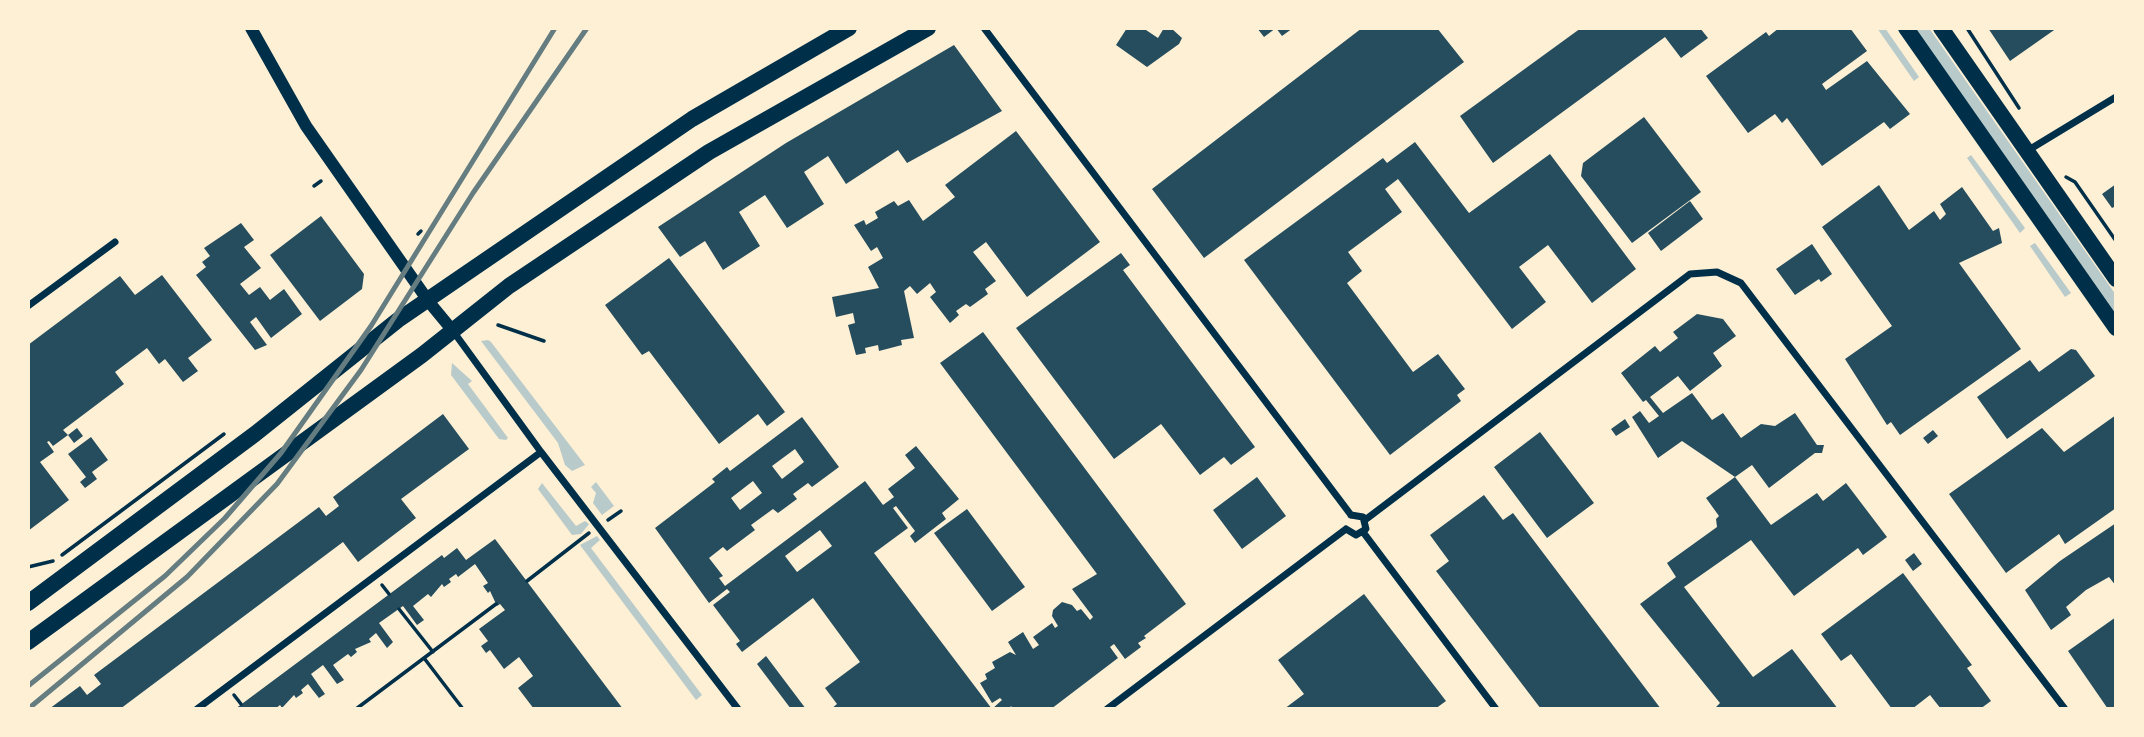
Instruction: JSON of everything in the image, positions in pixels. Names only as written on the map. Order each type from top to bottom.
[{"type":"main road","points":[[28,603],[255,434],[398,320],[429,302],[692,119],[849,28]]},
{"type":"main road","points":[[28,642],[453,331],[509,286],[709,152],[928,28]]},
{"type":"main road","points":[[1906,28],[2116,328]]},
{"type":"main road","points":[[1941,28],[2116,279]]},
{"type":"street","points":[[251,28],[306,126],[429,302],[738,709]]},
{"type":"street","points":[[984,28],[1351,515]]},
{"type":"street","points":[[2026,152],[2116,97]]},
{"type":"street","points":[[28,306],[115,242]]},
{"type":"street","points":[[1496,709],[1363,532],[1365,520],[1690,274],[1717,272],[1741,283],[2065,709]]},
{"type":"street","points":[[197,709],[541,452]]},
{"type":"street","points":[[1351,515],[1359,515],[1365,520]]},
{"type":"street","points":[[1346,529],[1346,521],[1351,515]]},
{"type":"street","points":[[1346,529],[1356,536],[1363,532]]},
{"type":"street","points":[[1107,709],[1346,529]]},
{"type":"street","points":[[28,593],[55,583]]},
{"type":"path","points":[[1967,28],[2015,97],[2022,115]]},
{"type":"path","points":[[2062,175],[2075,182],[2116,241]]},
{"type":"path","points":[[314,186],[321,181]]},
{"type":"path","points":[[498,325],[544,341]]},
{"type":"path","points":[[28,567],[51,563],[233,427]]},
{"type":"path","points":[[606,521],[621,511]]},
{"type":"path","points":[[527,581],[594,530]]},
{"type":"path","points":[[356,709],[496,604]]},
{"type":"path","points":[[399,608],[433,652]]},
{"type":"path","points":[[424,659],[463,709]]},
{"type":"path","points":[[233,693],[242,704]]},
{"type":"shaded area","points":[[1877,28],[1885,28],[1919,77],[1914,81]]},
{"type":"shaded area","points":[[1915,28],[1929,28],[2116,295],[2116,314]]},
{"type":"shaded area","points":[[1971,155],[2025,228],[2020,233],[1967,158]]},
{"type":"shaded area","points":[[2035,243],[2071,293],[2065,297],[2030,246]]},
{"type":"shaded area","points":[[488,340],[585,465],[572,471],[565,465],[558,443],[481,341]]},
{"type":"shaded area","points":[[452,363],[472,381],[468,384],[508,438],[506,440],[499,439],[451,375]]},
{"type":"shaded area","points":[[596,482],[614,506],[602,515],[593,503],[596,493],[591,487]]},
{"type":"shaded area","points":[[542,483],[576,526],[585,521],[589,524],[581,534],[572,535],[538,489]]},
{"type":"shaded area","points":[[597,536],[600,540],[591,548],[702,695],[696,700],[580,545]]},
{"type":"building","points":[[1127,28],[1143,28],[1158,38],[1164,28],[1171,28],[1182,38],[1179,44],[1147,67],[1116,45]]},
{"type":"building","points":[[1257,28],[1276,28],[1264,37]]},
{"type":"building","points":[[1276,28],[1293,28],[1282,36]]},
{"type":"building","points":[[1362,28],[1437,28],[1464,62],[1204,258],[1152,189]]},
{"type":"building","points":[[1581,28],[1700,28],[1708,38],[1681,58],[1665,37],[1493,163],[1460,116]]},
{"type":"building","points":[[1779,28],[1850,28],[1867,51],[1822,84],[1826,90],[1867,61],[1910,114],[1890,129],[1884,122],[1822,166],[1787,118],[1782,123],[1775,114],[1748,133],[1706,76],[1766,32],[1769,36]]},
{"type":"building","points":[[1988,28],[2057,28],[2010,61]]},
{"type":"building","points":[[954,45],[1002,111],[907,163],[898,150],[846,184],[828,156],[804,172],[824,204],[787,228],[765,195],[739,212],[760,246],[723,270],[705,241],[680,257],[658,227],[786,143]]},
{"type":"building","points":[[1644,117],[1701,192],[1632,243],[1581,176],[1583,163]]},
{"type":"building","points":[[1016,131],[1100,242],[1027,297],[986,242],[973,252],[996,281],[985,289],[988,294],[970,307],[966,304],[956,311],[959,315],[950,323],[930,297],[936,292],[930,283],[917,294],[910,286],[904,291],[914,338],[901,340],[902,345],[879,351],[878,345],[865,348],[866,353],[856,355],[848,325],[855,323],[853,313],[836,317],[832,297],[879,288],[868,267],[883,258],[877,247],[871,251],[854,225],[864,220],[866,225],[878,218],[875,212],[894,201],[898,206],[909,200],[923,221],[955,197],[945,185]]},
{"type":"building","points":[[1415,142],[1469,213],[1550,154],[1636,269],[1592,303],[1548,245],[1519,267],[1546,302],[1512,329],[1398,179],[1385,189],[1402,212],[1348,252],[1362,271],[1347,283],[1413,372],[1438,354],[1465,389],[1457,395],[1461,401],[1390,455],[1244,260],[1383,158],[1387,163]]},
{"type":"building","points":[[2116,184],[2116,206],[2112,208],[2102,194]]},
{"type":"building","points":[[1879,185],[1909,230],[1934,211],[1940,220],[1946,214],[1940,204],[1962,187],[1993,231],[1999,228],[2002,243],[1959,263],[2021,349],[1900,435],[1891,422],[1887,425],[1845,359],[1892,326],[1822,227]]},
{"type":"building","points":[[1690,201],[1703,219],[1661,251],[1648,233]]},
{"type":"building","points":[[321,216],[364,274],[362,289],[320,321],[270,255]]},
{"type":"building","points":[[241,223],[254,240],[244,247],[261,268],[240,284],[249,295],[260,287],[270,300],[284,289],[302,314],[271,338],[256,317],[250,322],[267,345],[255,350],[196,275],[206,267],[202,262],[210,256],[204,248]]},
{"type":"building","points":[[1812,244],[1832,274],[1795,295],[1776,269]]},
{"type":"building","points":[[1121,253],[1130,265],[1123,270],[1255,447],[1231,465],[1224,457],[1200,475],[1161,424],[1114,459],[1016,328]]},
{"type":"building","points":[[669,258],[785,412],[767,426],[758,414],[719,444],[649,351],[642,355],[605,305]]},
{"type":"building","points":[[162,275],[212,340],[188,358],[198,371],[183,382],[165,359],[159,364],[147,348],[115,372],[124,384],[63,430],[68,435],[53,446],[47,442],[54,452],[40,462],[69,500],[28,531],[28,345],[120,276],[135,295]]},
{"type":"building","points":[[1697,314],[1723,319],[1736,336],[1713,353],[1722,366],[1690,391],[1678,376],[1650,397],[1663,413],[1692,393],[1712,420],[1723,413],[1741,438],[1761,424],[1775,426],[1795,413],[1817,445],[1824,445],[1822,453],[1815,453],[1769,488],[1752,465],[1735,477],[1682,441],[1658,458],[1632,417],[1640,411],[1649,423],[1659,416],[1646,400],[1643,402],[1621,373],[1655,346],[1660,352],[1678,338],[1673,332]]},
{"type":"building","points":[[983,332],[1186,604],[1144,636],[1146,638],[1138,643],[1141,647],[1125,659],[1114,644],[1110,647],[1118,658],[1051,709],[1013,709],[1011,706],[1009,709],[992,709],[1002,700],[1000,698],[992,703],[980,683],[987,679],[985,674],[995,668],[992,662],[1010,652],[1016,655],[1008,642],[1023,632],[1033,649],[1039,645],[1033,637],[1052,623],[1055,628],[1058,626],[1052,616],[1053,610],[1062,602],[1072,605],[1077,611],[1081,609],[1090,620],[1093,617],[1072,589],[1097,574],[940,363]]},
{"type":"building","points":[[2071,349],[2076,350],[2095,376],[2007,439],[1977,397],[2030,360],[2039,372]]},
{"type":"building","points":[[443,414],[469,449],[401,499],[416,518],[358,562],[343,542],[120,709],[49,709],[80,686],[87,695],[101,684],[94,675],[319,507],[326,516],[339,506],[333,497]]},
{"type":"building","points":[[2116,415],[2116,508],[2065,544],[2059,534],[2006,573],[1949,494],[2042,428],[2064,452]]},
{"type":"building","points":[[802,417],[839,467],[812,487],[808,483],[793,494],[797,499],[778,513],[773,509],[751,525],[755,530],[727,551],[723,547],[709,558],[723,576],[719,578],[725,586],[865,481],[883,505],[894,497],[888,489],[915,468],[905,455],[916,446],[959,499],[942,513],[946,519],[915,543],[910,536],[915,531],[896,506],[893,508],[908,528],[874,553],[992,709],[831,709],[837,704],[825,688],[860,662],[813,598],[742,652],[736,644],[740,641],[713,605],[730,592],[727,589],[709,603],[655,528],[715,482],[712,479],[727,467],[730,471]],"holes":[[[795,449],[804,462],[782,479],[772,466]],[[753,481],[762,493],[740,510],[731,498]],[[820,530],[832,546],[797,572],[785,556]]]},
{"type":"building","points":[[1625,419],[1630,427],[1616,436],[1611,429]]},
{"type":"building","points":[[77,428],[83,436],[74,443],[68,435]]},
{"type":"building","points":[[1933,430],[1938,436],[1928,444],[1923,438]]},
{"type":"building","points":[[1540,432],[1594,503],[1547,538],[1494,467]]},
{"type":"building","points":[[91,437],[108,460],[92,472],[97,479],[85,488],[80,482],[86,477],[68,454]]},
{"type":"building","points":[[1257,477],[1286,516],[1242,549],[1213,510]]},
{"type":"building","points":[[1735,477],[1771,525],[1817,493],[1823,501],[1846,483],[1887,537],[1863,555],[1858,548],[1794,596],[1751,540],[1684,587],[1753,677],[1792,649],[1838,709],[1714,709],[1720,703],[1640,604],[1676,577],[1667,563],[1717,527],[1716,519],[1719,516],[1706,498]]},
{"type":"building","points":[[1484,495],[1503,520],[1513,513],[1661,709],[1541,709],[1436,571],[1449,561],[1430,535]]},
{"type":"building","points":[[967,509],[1025,587],[992,611],[934,533]]},
{"type":"building","points":[[2116,523],[2116,586],[2109,577],[2086,590],[2066,607],[2071,615],[2051,630],[2025,590],[2060,561]]},
{"type":"building","points":[[495,539],[623,709],[534,709],[518,688],[533,676],[519,657],[504,669],[490,650],[486,653],[481,646],[488,641],[479,629],[505,610],[500,604],[497,606],[490,591],[488,593],[483,586],[488,583],[475,564],[458,577],[456,574],[449,579],[451,582],[444,587],[442,584],[431,597],[428,594],[413,606],[424,620],[417,625],[403,606],[379,623],[393,642],[387,648],[376,633],[369,639],[371,642],[355,649],[357,652],[351,657],[348,654],[333,665],[344,680],[337,684],[323,665],[311,674],[325,694],[319,698],[308,684],[301,690],[303,693],[296,698],[294,695],[282,708],[280,705],[275,709],[235,709],[442,555],[444,558],[457,548],[466,560]]},
{"type":"building","points":[[1914,553],[1922,564],[1913,571],[1905,560]]},
{"type":"building","points":[[1903,573],[1972,665],[1967,668],[1991,701],[1980,709],[1941,709],[1930,695],[1912,709],[1892,709],[1851,654],[1841,661],[1821,634]]},
{"type":"building","points":[[1364,594],[1446,701],[1435,709],[1284,709],[1304,694],[1278,660]]},
{"type":"building","points":[[2116,617],[2116,709],[2108,709],[2068,651]]},
{"type":"building","points":[[766,656],[806,709],[791,709],[757,664]]},
{"type":"railway","points":[[28,686],[165,576],[225,518],[281,453],[371,326],[555,28]]},
{"type":"railway","points":[[28,709],[187,577],[277,484],[361,370],[473,193],[587,28]]}]
